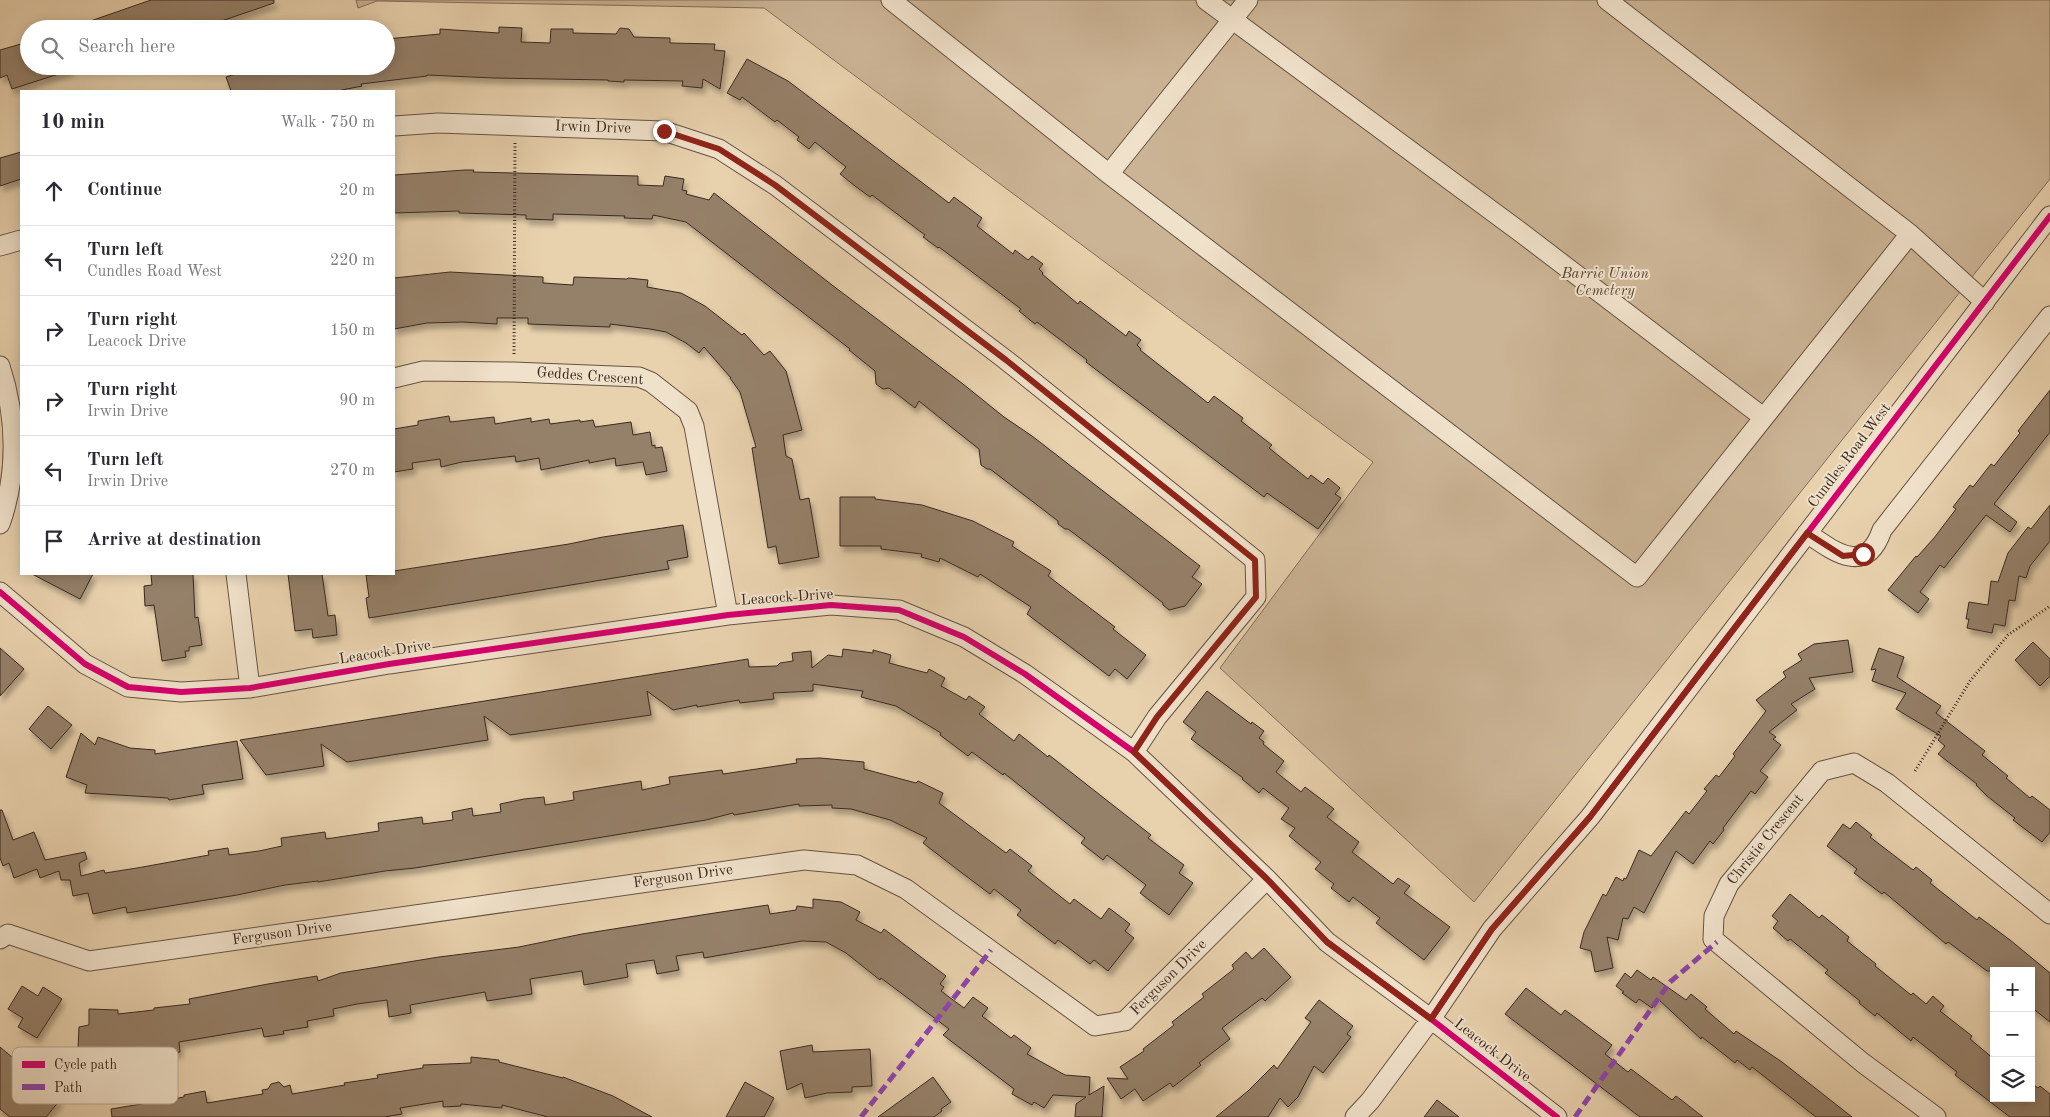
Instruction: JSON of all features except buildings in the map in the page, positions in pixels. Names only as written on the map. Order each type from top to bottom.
[{"type":"street","points":[[891,0],[1109,174],[1637,577],[1910,234]]},
{"type":"street","points":[[1206,0],[1519,231],[1763,417]]},
{"type":"street","points":[[1109,174],[1248,0]]},
{"type":"street","points":[[1607,0],[1910,234],[1985,302]]},
{"type":"street","name":"Irwin Drive","points":[[395,126],[438,122],[664,131],[719,149],[775,185],[1006,360],[1255,560],[1256,597],[1157,717],[1134,752]]},
{"type":"street","name":"Cundles Road West","points":[[1356,1117],[1431,1019],[1492,929],[1590,817],[2050,216]]},
{"type":"street","points":[[0,246],[20,240]]},
{"type":"street","points":[[1807,533],[1843,556],[1858,556],[1872,548],[1882,530],[2050,316]]},
{"type":"street","points":[[0,366],[10,405],[13,435],[12,481],[0,524]]},
{"type":"street","name":"Geddes Crescent","points":[[395,378],[423,371],[514,372],[639,377],[652,382],[688,411],[694,426],[728,615]]},
{"type":"street","points":[[236,575],[250,688]]},
{"type":"street","name":"Leacock Drive","points":[[0,592],[85,664],[128,687],[181,692],[250,688],[389,664],[728,615],[831,605],[899,610],[964,637],[1025,674],[1134,752],[1267,879],[1327,942],[1431,1019],[1557,1117]]},
{"type":"street","name":"Christie Crescent","points":[[1936,1117],[1863,1063],[1713,939],[1714,916],[1729,884],[1822,771],[1854,763],[1887,783],[2050,914]]},
{"type":"street","name":"Ferguson Drive","points":[[0,939],[8,934],[89,960],[804,860],[857,865],[906,889],[1095,1026],[1125,1021],[1267,879]]},
{"type":"path","points":[[514,372],[515,125]]},
{"type":"path","points":[[1915,771],[1970,681],[2008,635],[2050,606]]},
{"type":"green space","name":"Barrie Union Cemetery","points":[[356,0],[2050,0],[2050,179],[1474,902],[1220,668],[1373,462],[764,8],[377,1],[358,8]]},
{"type":"marked path","points":[[1575,1117],[1670,982],[1717,942]]},
{"type":"marked path","points":[[861,1117],[991,950]]},
{"type":"cycle path","points":[[1431,1019],[1492,929],[1590,817],[2050,216]]},
{"type":"cycle path","points":[[0,592],[85,664],[128,687],[181,692],[250,688],[389,664],[728,615],[831,605],[899,610],[964,637],[1025,674],[1134,752],[1267,879],[1327,942],[1431,1019],[1557,1117]]},
{"type":"route","points":[[664,131],[719,149],[775,185],[1006,360],[1255,560],[1256,597],[1157,717],[1134,752],[1267,879],[1327,942],[1431,1019],[1492,929],[1590,817],[1807,533],[1843,556],[1863,554]]}]
